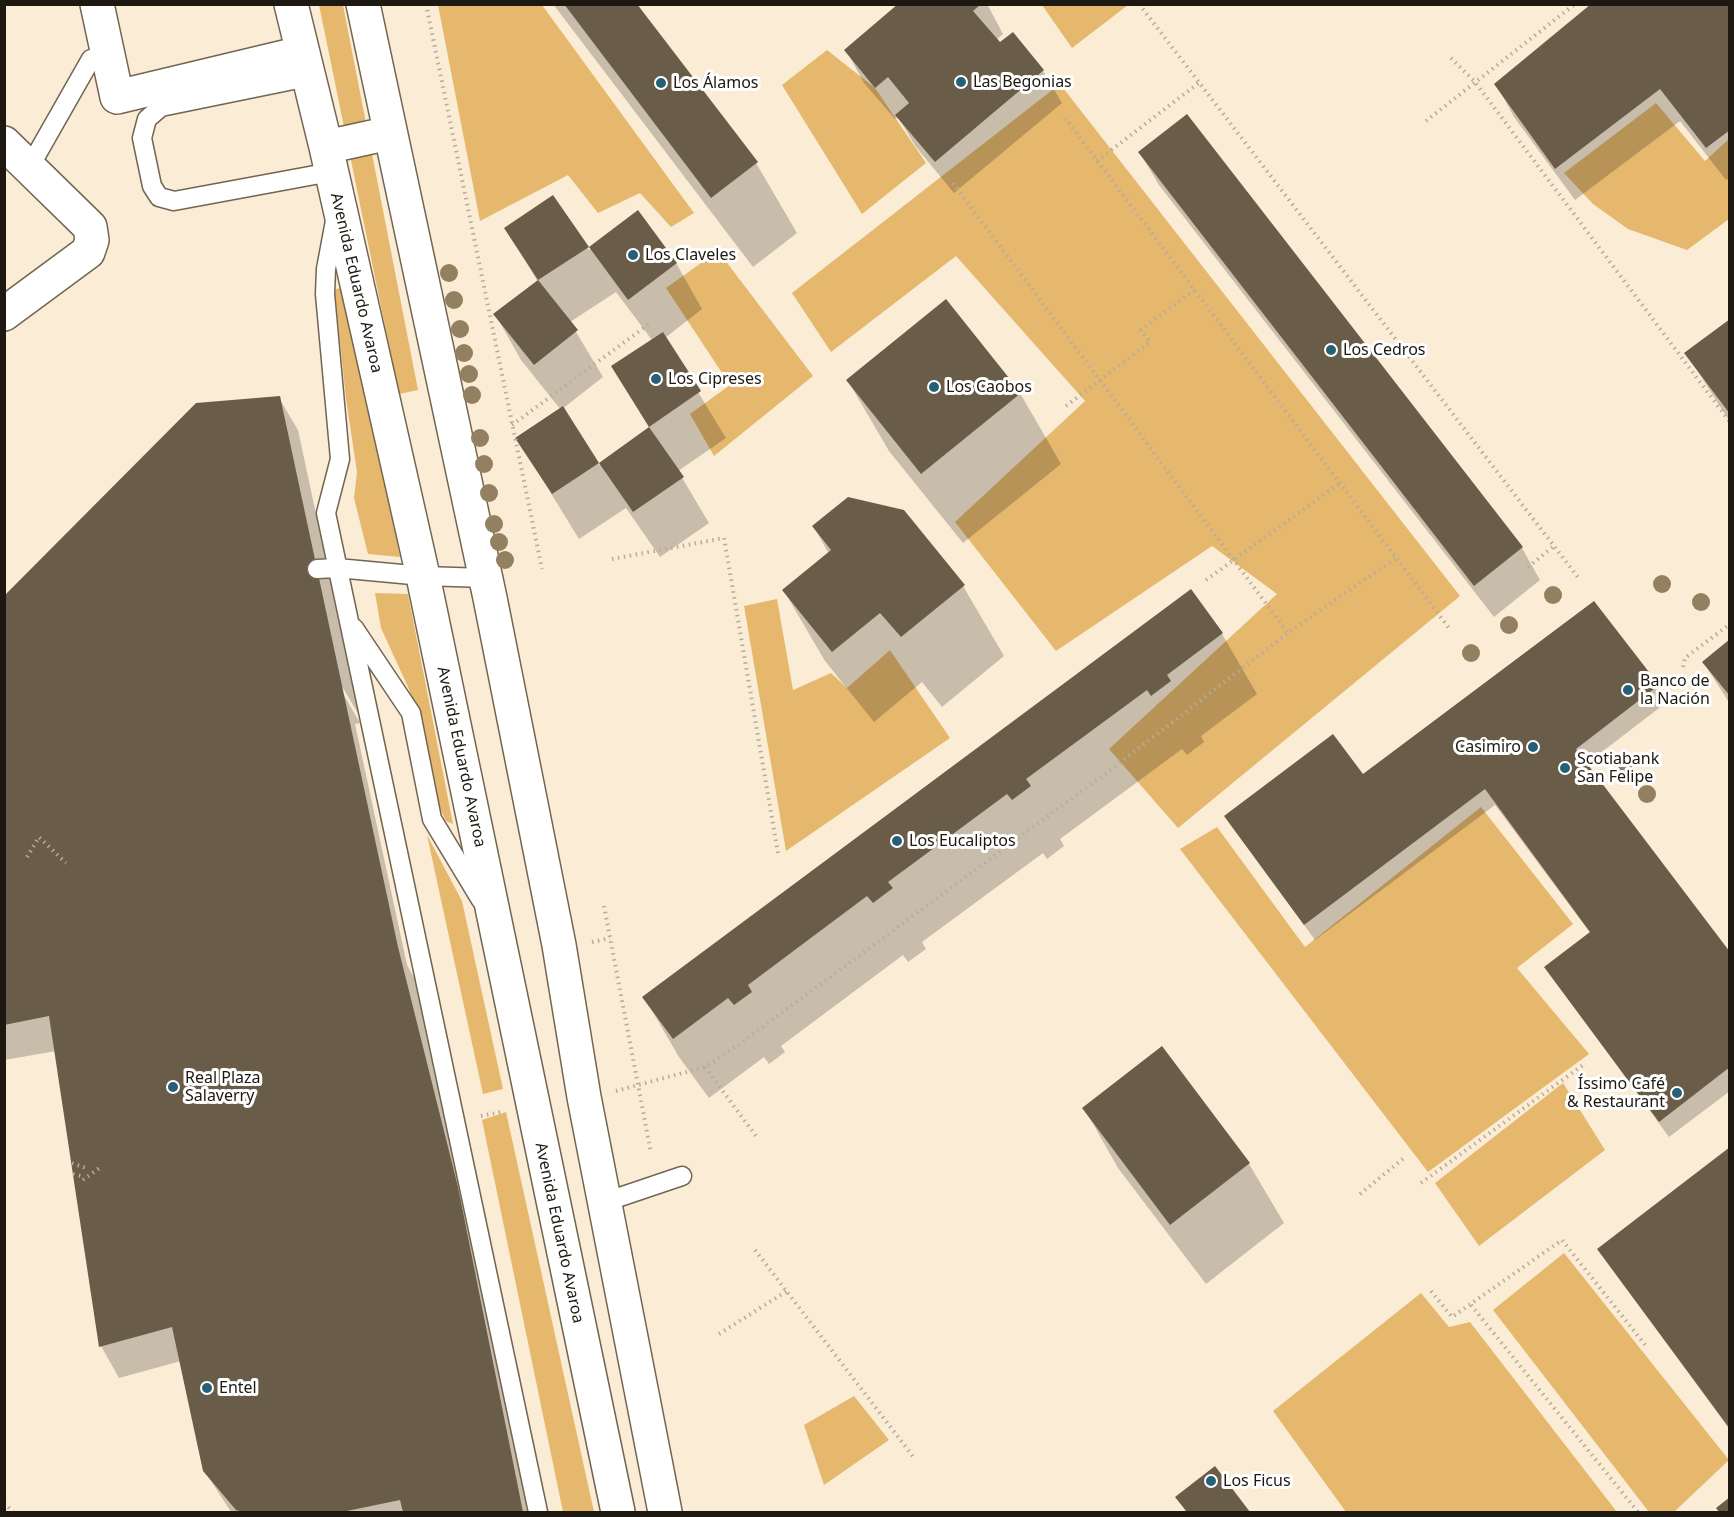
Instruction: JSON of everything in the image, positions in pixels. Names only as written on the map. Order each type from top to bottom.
[{"type":"main road","points":[[97,4],[117,97],[304,65]]},
{"type":"main road","name":"Avenida Eduardo Avaroa","points":[[291,4],[423,576],[618,1512]]},
{"type":"main road","points":[[363,4],[486,578],[557,935],[604,1202],[665,1512]]},
{"type":"main road","points":[[328,160],[390,133]]},
{"type":"main road","points":[[4,143],[90,227],[92,240],[88,252],[4,314]]},
{"type":"lane","points":[[29,168],[91,59]]},
{"type":"lane","points":[[304,65],[161,107],[147,119],[142,138],[152,186],[159,197],[174,201],[328,160]]},
{"type":"lane","points":[[338,205],[326,269],[325,294],[340,459],[326,513],[538,1512]]},
{"type":"lane","points":[[317,569],[337,568],[423,576],[486,578]]},
{"type":"lane","points":[[348,619],[411,713],[432,819],[496,923]]},
{"type":"lane","points":[[604,1202],[682,1176]]},
{"type":"path","points":[[426,4],[542,569]]},
{"type":"path","points":[[1139,4],[1580,580]]},
{"type":"path","points":[[1426,121],[1575,4]]},
{"type":"path","points":[[1451,58],[1475,82],[1730,422]]},
{"type":"path","points":[[1097,161],[1200,82]]},
{"type":"path","points":[[1065,118],[1449,628]]},
{"type":"path","points":[[953,183],[1288,633]]},
{"type":"path","points":[[1066,406],[1150,342],[1141,330],[1194,290]]},
{"type":"path","points":[[512,425],[649,324]]},
{"type":"path","points":[[1206,580],[1340,483]]},
{"type":"path","points":[[612,559],[724,538],[778,853]]},
{"type":"path","points":[[1528,567],[1554,546]]},
{"type":"path","points":[[611,1092],[705,1067],[741,1043],[1104,775],[1288,633],[1396,558]]},
{"type":"path","points":[[1683,667],[1685,658],[1730,624]]},
{"type":"path","points":[[27,857],[39,837],[66,863]]},
{"type":"path","points":[[604,906],[651,1153]]},
{"type":"path","points":[[1421,1183],[1583,1065]]},
{"type":"path","points":[[705,1067],[756,1136]]},
{"type":"path","points":[[477,1108],[478,1116],[506,1111]]},
{"type":"path","points":[[1360,1194],[1404,1158]]},
{"type":"path","points":[[72,1163],[88,1169]]},
{"type":"path","points":[[73,1174],[82,1178],[102,1166]]},
{"type":"path","points":[[1431,1291],[1452,1317],[1562,1240],[1646,1346]]},
{"type":"path","points":[[755,1250],[915,1460]]},
{"type":"path","points":[[719,1334],[787,1291]]},
{"type":"path","points":[[1471,1305],[1638,1512]]},
{"type":"path","points":[[4,1503],[13,1512]]},
{"type":"shaded area","points":[[319,5],[343,5],[418,390],[399,394]]},
{"type":"shaded area","points":[[438,5],[542,5],[694,213],[671,227],[640,193],[598,213],[568,175],[480,221]]},
{"type":"shaded area","points":[[1042,5],[1128,5],[1072,48]]},
{"type":"shaded area","points":[[827,50],[875,88],[926,163],[862,214],[782,85]]},
{"type":"shaded area","points":[[1060,84],[1460,596],[1178,828],[1109,749],[1277,594],[1212,546],[1056,651],[955,522],[1085,401],[956,256],[831,352],[792,293]]},
{"type":"shaded area","points":[[1656,103],[1705,161],[1729,139],[1729,219],[1687,250],[1628,229],[1593,204],[1564,173]]},
{"type":"shaded area","points":[[718,251],[813,376],[714,456],[690,414],[730,385],[666,288]]},
{"type":"shaded area","points":[[346,287],[400,557],[368,554],[354,498],[357,472],[346,399],[335,294],[336,289]]},
{"type":"shaded area","points":[[375,593],[408,594],[453,824],[446,821],[437,802],[419,717],[381,628]]},
{"type":"shaded area","points":[[777,599],[793,690],[831,673],[847,688],[890,650],[950,738],[786,851],[744,606]]},
{"type":"shaded area","points":[[1481,807],[1573,924],[1517,968],[1589,1054],[1428,1172],[1180,849],[1217,827],[1305,947]]},
{"type":"shaded area","points":[[427,835],[462,901],[503,1089],[483,1094]]},
{"type":"shaded area","points":[[1563,1083],[1605,1150],[1479,1246],[1435,1183]]},
{"type":"shaded area","points":[[506,1112],[594,1512],[563,1512],[482,1120]]},
{"type":"shaded area","points":[[1564,1253],[1729,1460],[1674,1512],[1649,1512],[1493,1310]]},
{"type":"shaded area","points":[[1421,1293],[1449,1327],[1470,1322],[1617,1512],[1346,1512],[1273,1411]]},
{"type":"shaded area","points":[[854,1396],[889,1440],[824,1485],[804,1425]]},
{"type":"building","name":"Los Álamos","points":[[564,4],[637,4],[758,162],[711,198]]},
{"type":"building","name":"Las Begonias","points":[[898,4],[981,4],[973,11],[1000,42],[1013,32],[1044,70],[935,162],[895,115],[909,103],[888,77],[875,88],[844,50]]},
{"type":"building","points":[[1591,4],[1730,4],[1730,130],[1706,148],[1660,89],[1555,169],[1494,84]]},
{"type":"building","name":"Los Cedros","points":[[1187,114],[1523,547],[1474,586],[1138,152]]},
{"type":"building","points":[[553,195],[589,247],[538,280],[504,228]]},
{"type":"building","name":"Los Claveles","points":[[638,210],[677,263],[628,300],[589,247]]},
{"type":"building","points":[[538,280],[578,330],[534,365],[493,314]]},
{"type":"building","name":"Los Caobos","points":[[946,299],[1021,393],[921,474],[846,380]]},
{"type":"building","points":[[1730,319],[1730,414],[1684,353]]},
{"type":"building","name":"Los Cipreses","points":[[663,332],[701,391],[649,427],[611,366]]},
{"type":"building","points":[[280,396],[398,947],[458,1187],[523,1512],[403,1512],[400,1500],[342,1512],[243,1512],[236,1510],[203,1471],[172,1327],[99,1347],[49,1016],[4,1025],[4,596],[196,403]]},
{"type":"building","points":[[563,406],[599,463],[552,494],[515,438]]},
{"type":"building","name":"Los Cipreses","points":[[649,427],[684,477],[633,512],[599,463]]},
{"type":"building","points":[[848,497],[904,510],[965,585],[901,637],[880,613],[832,652],[782,590],[831,550],[812,526]]},
{"type":"building","name":"Los Eucaliptos","points":[[1191,589],[1223,633],[1167,675],[1171,681],[1151,696],[1147,690],[1026,779],[1031,786],[1012,800],[1007,794],[888,882],[893,888],[873,903],[867,896],[748,985],[752,992],[734,1005],[728,998],[673,1039],[642,997]]},
{"type":"building","points":[[1594,601],[1659,685],[1576,749],[1730,952],[1730,1067],[1659,1122],[1544,967],[1590,932],[1485,789],[1304,925],[1224,816],[1333,734],[1363,774]]},
{"type":"building","points":[[1730,639],[1730,696],[1702,662]]},
{"type":"building","points":[[1162,1046],[1250,1163],[1170,1225],[1082,1108]]},
{"type":"building","points":[[1730,1147],[1730,1429],[1597,1249]]},
{"type":"building","name":"Los Ficus","points":[[1215,1466],[1250,1512],[1187,1512],[1175,1497]]},
{"type":"building","points":[[1730,1497],[1730,1512],[1719,1512],[1716,1508]]},
{"type":"place","name":"Las Begonias","points":[[961,82]]},
{"type":"place","name":"Los Álamos","points":[[661,83]]},
{"type":"place","name":"Los Claveles","points":[[633,255]]},
{"type":"place","name":"Los Cedros","points":[[1331,350]]},
{"type":"place","name":"Los Cipreses","points":[[656,379]]},
{"type":"place","name":"Los Caobos","points":[[934,387]]},
{"type":"place","name":"Banco de la Nación","points":[[1628,690]]},
{"type":"place","name":"Casimiro","points":[[1533,747]]},
{"type":"place","name":"Scotiabank San Felipe","points":[[1565,768]]},
{"type":"place","name":"Los Eucaliptos","points":[[897,841]]},
{"type":"place","name":"Real Plaza Salaverry","points":[[173,1087]]},
{"type":"place","name":"Íssimo Café & Restaurant","points":[[1677,1093]]},
{"type":"place","name":"Entel","points":[[207,1388]]},
{"type":"place","name":"Los Ficus","points":[[1211,1481]]}]
